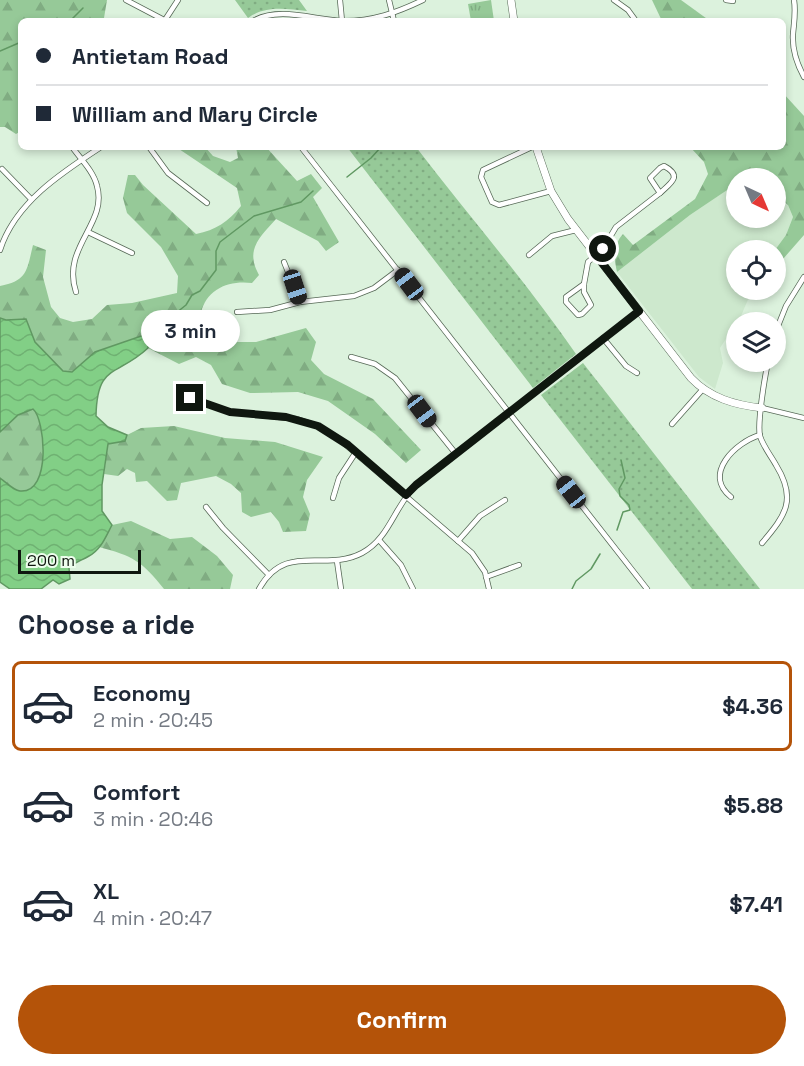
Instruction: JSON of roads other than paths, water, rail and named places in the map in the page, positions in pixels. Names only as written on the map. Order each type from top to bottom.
[{"type":"street","points":[[126,0],[159,18]]},
{"type":"street","points":[[167,18],[178,0]]},
{"type":"street","points":[[389,0],[393,18]]},
{"type":"street","points":[[375,18],[392,14],[423,0]]},
{"type":"street","points":[[511,0],[514,18]]},
{"type":"street","points":[[614,0],[628,10],[634,18]]},
{"type":"street","points":[[726,0],[733,1]]},
{"type":"street","points":[[794,0],[794,50],[804,77]]},
{"type":"street","points":[[339,1],[342,18]]},
{"type":"street","points":[[263,18],[276,14],[314,18]]},
{"type":"street","points":[[74,150],[96,182],[99,194],[98,207],[74,259],[72,273],[76,292]]},
{"type":"street","points":[[0,250],[11,225],[31,199],[97,150]]},
{"type":"street","points":[[151,150],[168,173],[207,203]]},
{"type":"street","points":[[303,150],[647,589]]},
{"type":"street","points":[[527,150],[483,170],[481,177],[492,202],[499,206],[551,190]]},
{"type":"street","points":[[535,150],[551,190],[576,230],[691,378],[703,389],[735,404],[804,418]]},
{"type":"street","points":[[584,284],[566,297],[566,302],[578,315],[591,305],[584,292],[587,265],[606,246],[619,225],[660,193],[674,180],[673,172],[667,167],[662,167],[651,176],[660,193]]},
{"type":"street","points":[[2,169],[31,199]]},
{"type":"street","points":[[529,255],[552,236],[576,230]]},
{"type":"street","points":[[88,232],[132,253]]},
{"type":"street","points":[[284,262],[300,302]]},
{"type":"street","points":[[237,312],[270,310],[300,302],[354,296],[374,288],[398,270]]},
{"type":"street","points":[[784,312],[804,277]]},
{"type":"street","points":[[259,589],[269,575],[294,561],[337,561],[360,554],[379,540],[406,495],[639,311]]},
{"type":"street","points":[[603,338],[626,366],[637,373]]},
{"type":"street","points":[[351,357],[375,364],[395,378],[456,454]]},
{"type":"street","points":[[762,543],[782,517],[788,495],[783,476],[760,435],[759,422],[767,372]]},
{"type":"street","points":[[672,424],[703,389]]},
{"type":"street","points":[[190,398],[230,412],[286,417],[307,422],[328,431],[356,452],[477,559],[486,576],[489,589]]},
{"type":"street","points":[[731,497],[721,483],[721,471],[725,459],[740,444],[760,435]]},
{"type":"street","points":[[333,498],[339,478],[356,452]]},
{"type":"street","points":[[458,541],[480,516],[505,500]]},
{"type":"street","points":[[206,507],[223,528],[269,575]]},
{"type":"street","points":[[379,540],[401,564],[413,589]]},
{"type":"street","points":[[337,561],[341,589]]},
{"type":"street","points":[[486,576],[519,565]]},
{"type":"water","points":[[0,318],[26,319],[35,342],[63,371],[72,372],[95,352],[147,334],[148,348],[105,379],[97,399],[96,416],[108,427],[127,435],[125,441],[108,444],[102,485],[102,511],[112,525],[97,550],[69,568],[70,579],[59,584],[53,580],[41,589],[10,589],[0,582],[0,478],[17,490],[30,489],[37,481],[41,469],[43,440],[41,426],[33,409],[18,415],[0,432]]},
{"type":"waterway","points":[[73,18],[83,8]]},
{"type":"waterway","points":[[0,51],[18,43]]},
{"type":"waterway","points":[[347,177],[378,150]]},
{"type":"waterway","points":[[144,335],[154,321],[171,317],[186,305],[192,295],[200,291],[216,270],[216,251],[220,242],[254,216],[301,202],[313,191]]},
{"type":"waterway","points":[[617,530],[623,512],[630,510],[629,505],[620,496],[619,489],[625,478],[621,460]]},
{"type":"waterway","points":[[572,589],[576,581],[591,569],[600,554]]}]
